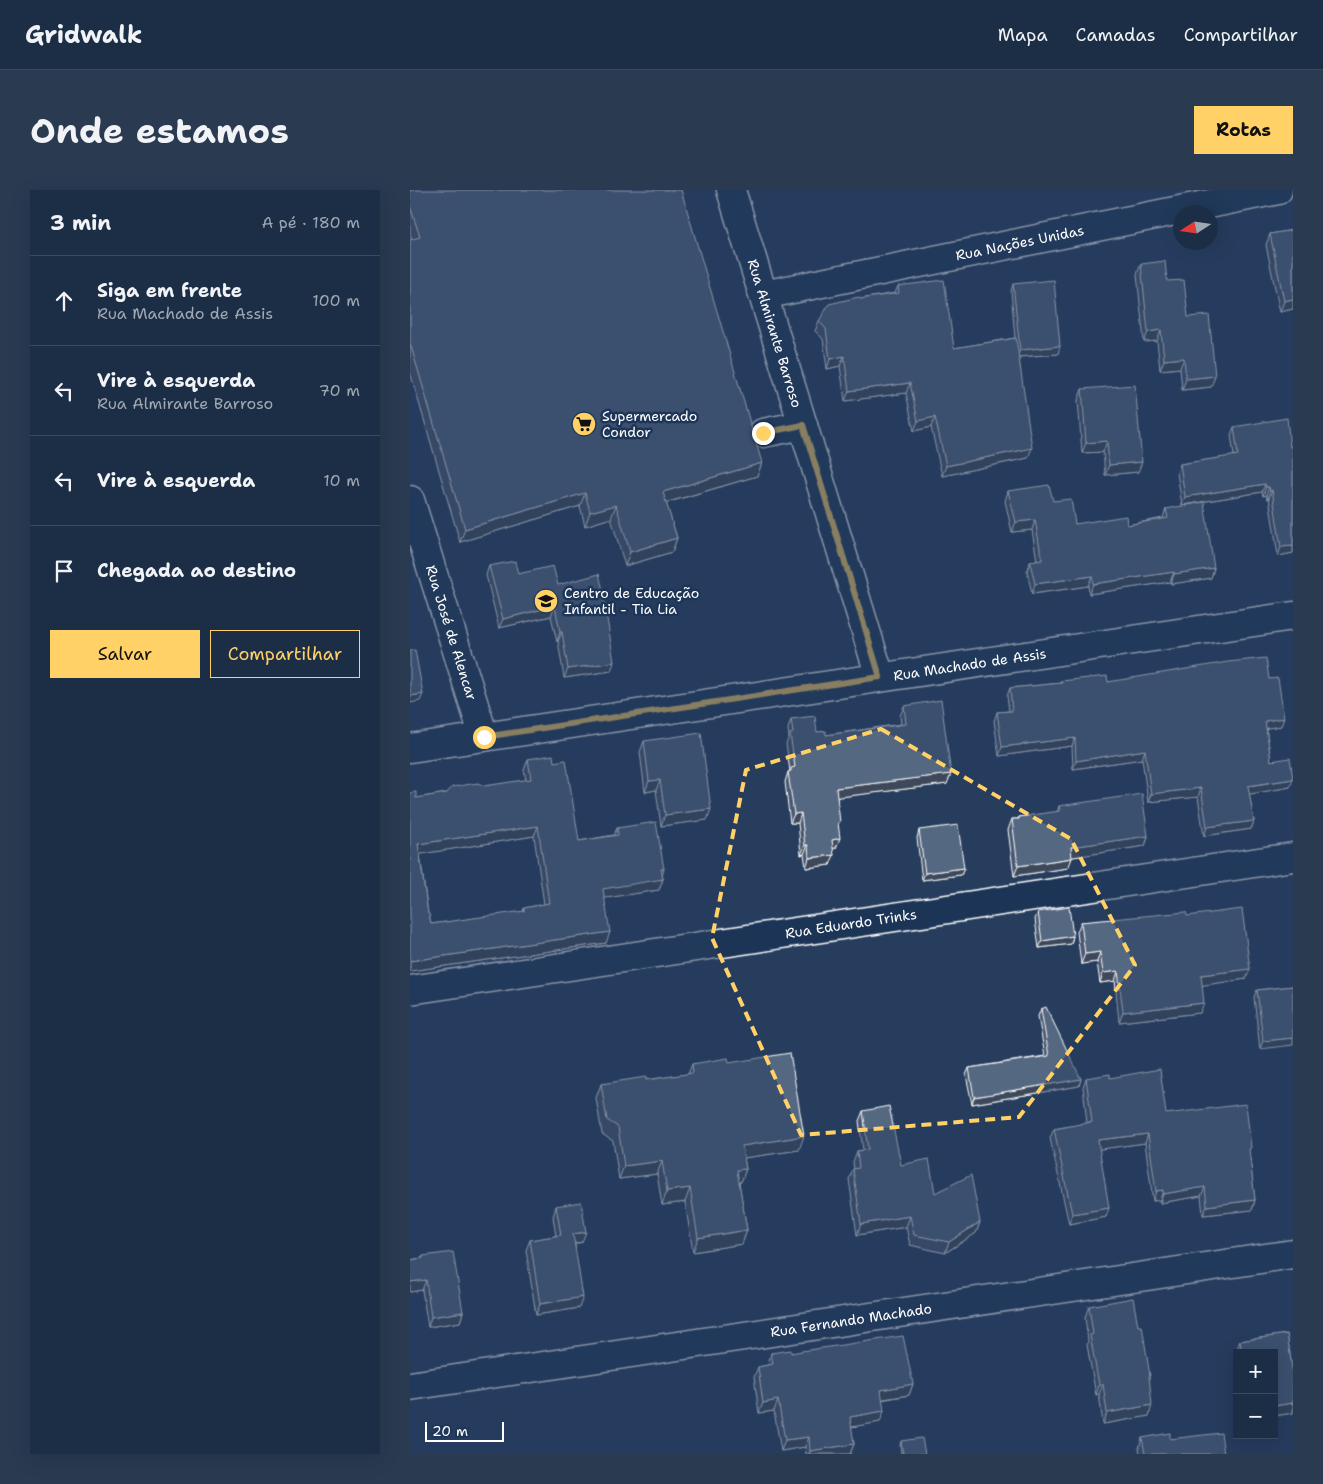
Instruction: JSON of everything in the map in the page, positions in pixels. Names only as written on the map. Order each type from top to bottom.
[{"type":"street","name":"Rua Almirante Barroso","points":[[731,190],[880,677]]},
{"type":"street","name":"Rua Nações Unidas","points":[[763,295],[1278,190]]},
{"type":"street","points":[[763,433],[803,425]]},
{"type":"street","name":"Rua José de Alencar","points":[[410,500],[484,737]]},
{"type":"street","name":"Rua Machado de Assis","points":[[410,748],[1293,616]]},
{"type":"street","name":"Rua Eduardo Trinks","points":[[410,990],[1293,857]]},
{"type":"street","name":"Rua Fernando Machado","points":[[410,1386],[1293,1254]]},
{"type":"highlighted area","points":[[881,729],[1071,839],[1135,965],[1019,1117],[801,1135],[712,938],[746,770]]},
{"type":"building","name":"Supermercado Condor","points":[[410,190],[681,190],[762,463],[663,492],[677,538],[630,552],[616,505],[590,512],[585,493],[465,529],[410,343],[410,240],[420,237],[410,206]]},
{"type":"building","points":[[1293,230],[1293,299],[1284,301],[1270,234]]},
{"type":"building","points":[[1165,261],[1167,281],[1184,280],[1188,317],[1209,315],[1215,376],[1186,379],[1184,358],[1164,360],[1161,330],[1148,332],[1141,264]]},
{"type":"building","points":[[944,280],[954,348],[1016,338],[1032,448],[946,466],[935,417],[918,421],[910,383],[849,391],[844,356],[830,359],[826,329],[819,321],[829,304],[859,297],[860,299],[899,293],[898,286]]},
{"type":"building","points":[[1054,280],[1060,346],[1020,350],[1013,284]]},
{"type":"building","points":[[1135,385],[1142,462],[1109,465],[1107,441],[1086,443],[1082,389]]},
{"type":"building","points":[[1287,418],[1290,447],[1293,447],[1293,546],[1281,547],[1272,490],[1270,491],[1269,487],[1266,487],[1265,484],[1185,497],[1180,464],[1238,455],[1234,427]]},
{"type":"building","points":[[1049,485],[1053,501],[1071,499],[1075,524],[1126,516],[1127,525],[1168,518],[1166,509],[1204,502],[1214,568],[1093,584],[1092,576],[1035,584],[1030,562],[1042,560],[1035,520],[1016,522],[1008,491]]},
{"type":"building","points":[[515,561],[518,574],[553,566],[558,585],[599,574],[605,599],[614,662],[568,669],[562,632],[560,632],[555,606],[503,619],[489,566]]},
{"type":"building","points":[[415,650],[423,694],[410,696],[410,651]]},
{"type":"building","points":[[1266,658],[1269,679],[1278,678],[1284,718],[1265,721],[1271,761],[1290,758],[1293,779],[1248,786],[1254,821],[1207,827],[1201,788],[1151,794],[1145,750],[1076,761],[1075,738],[1002,747],[997,712],[1012,711],[1010,688],[1107,676],[1108,682],[1228,662]]},
{"type":"building","points":[[941,700],[951,774],[836,788],[840,838],[832,840],[834,855],[809,858],[808,845],[805,845],[801,813],[794,814],[788,772],[791,771],[791,768],[795,767],[790,734],[793,733],[791,719],[815,716],[817,732],[826,731],[826,735],[906,724],[904,706]]},
{"type":"building","points":[[701,733],[711,809],[665,815],[660,780],[649,781],[644,741]]},
{"type":"building","points":[[553,755],[554,762],[566,760],[579,841],[618,835],[617,828],[656,822],[664,869],[661,869],[663,879],[603,889],[610,932],[410,961],[410,793],[416,792],[416,798],[447,793],[452,787],[478,783],[484,786],[531,779],[528,759]],"holes":[[[538,826],[549,903],[524,908],[524,911],[431,924],[418,844]]]},
{"type":"building","points":[[1142,794],[1148,836],[1071,847],[1072,858],[1018,866],[1012,819],[1060,811],[1059,806]]},
{"type":"building","points":[[958,825],[964,868],[925,873],[919,830]]},
{"type":"building","points":[[1069,907],[1073,936],[1042,941],[1038,912]]},
{"type":"building","points":[[1242,909],[1250,969],[1201,975],[1204,1003],[1123,1012],[1118,971],[1103,973],[1100,952],[1085,954],[1081,922],[1186,912],[1187,916]]},
{"type":"building","points":[[1293,986],[1293,1038],[1263,1041],[1257,990]]},
{"type":"building","points":[[1046,1007],[1081,1079],[974,1097],[969,1068],[1049,1056],[1041,1009]]},
{"type":"building","points":[[790,1053],[804,1136],[742,1146],[746,1169],[737,1170],[747,1230],[698,1238],[690,1188],[667,1191],[662,1161],[624,1166],[618,1127],[607,1120],[601,1084],[646,1077],[646,1080],[693,1073],[692,1064],[728,1058],[729,1063]]},
{"type":"building","points":[[1160,1069],[1166,1114],[1246,1104],[1255,1200],[1207,1206],[1205,1187],[1163,1194],[1163,1190],[1156,1191],[1148,1134],[1098,1140],[1109,1208],[1072,1214],[1054,1129],[1092,1122],[1086,1078],[1110,1074],[1110,1078]]},
{"type":"building","points":[[889,1106],[901,1165],[929,1159],[935,1193],[971,1175],[980,1222],[949,1242],[914,1235],[910,1216],[861,1224],[853,1169],[859,1168],[857,1151],[868,1150],[863,1111]]},
{"type":"building","points":[[581,1202],[586,1232],[573,1234],[583,1297],[540,1304],[530,1240],[561,1235],[556,1206]]},
{"type":"building","points":[[453,1252],[463,1312],[431,1317],[426,1280],[410,1282],[410,1260],[423,1258],[423,1256]]},
{"type":"building","points":[[1133,1298],[1138,1326],[1142,1326],[1150,1376],[1152,1405],[1107,1413],[1103,1384],[1099,1385],[1090,1335],[1093,1334],[1089,1306]]},
{"type":"building","points":[[1287,1334],[1293,1374],[1293,1403],[1278,1405],[1278,1349],[1241,1349],[1240,1341]]},
{"type":"building","points":[[903,1336],[913,1384],[881,1390],[884,1411],[850,1417],[854,1444],[810,1451],[809,1437],[785,1440],[778,1400],[763,1403],[758,1367],[773,1364],[771,1353],[791,1350],[791,1353]]},
{"type":"building","points":[[1170,1433],[1170,1439],[1221,1433],[1224,1454],[1145,1454],[1142,1438]]},
{"type":"building","points":[[922,1438],[925,1454],[903,1454],[901,1441]]},
{"type":"place","name":"Supermercado Condor","points":[[584,424]]},
{"type":"place","name":"Centro de Educação Infantil - Tia Lia","points":[[546,601]]},
{"type":"route","points":[[484,737],[880,677],[803,425],[763,433]]}]
